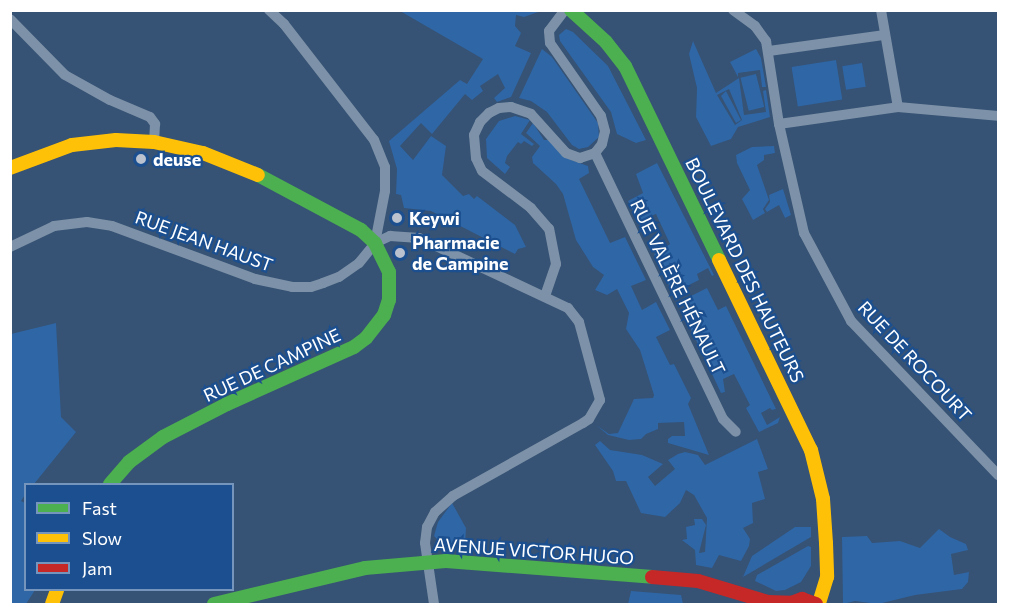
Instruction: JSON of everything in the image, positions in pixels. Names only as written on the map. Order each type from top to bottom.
[{"type":"street","points":[[269,10],[284,24],[374,140],[385,166],[385,191],[375,243]]},
{"type":"street","points":[[545,296],[556,264],[549,229],[531,208],[482,171],[476,158],[474,135],[480,122],[489,113],[511,107],[531,114],[566,153],[580,158],[595,153],[602,144],[605,132],[601,116],[550,43],[549,31],[565,10]]},
{"type":"street","name":"BOULEVARD DES HAUTEURS","points":[[571,10],[606,42],[625,66],[815,462],[823,500],[825,571],[818,576],[814,603]]},
{"type":"street","points":[[733,10],[761,33],[769,51],[885,35]]},
{"type":"street","points":[[881,10],[898,107]]},
{"type":"street","points":[[10,19],[65,75],[110,100],[150,117],[155,124],[154,142]]},
{"type":"street","name":"RUE DE ROCOURT","points":[[769,51],[779,124],[804,233],[851,321],[999,475]]},
{"type":"street","points":[[779,124],[898,107],[999,116]]},
{"type":"street","name":"RUE DE CAMPINE","points":[[11,168],[72,145],[116,140],[154,142],[203,153],[251,171],[361,230],[375,243],[389,272],[391,286],[384,315],[366,338],[354,347],[227,404],[163,437],[129,462],[111,483]]},
{"type":"street","name":"RUE VALÈRE HÉNAULT","points":[[595,153],[723,419],[736,432]]},
{"type":"street","name":"RUE JEAN HAUST","points":[[10,247],[54,226],[87,222],[101,224],[255,279],[292,287],[311,287],[339,277],[359,264],[375,243]]},
{"type":"street","points":[[375,243],[390,236],[419,238],[568,308],[579,322],[600,400],[589,419],[453,496],[435,512],[427,527],[425,543],[434,604]]},
{"type":"street","name":"AVENUE VICTOR HUGO","points":[[214,604],[365,568],[428,561],[691,580],[773,603],[790,604]]},
{"type":"street","name":"AVENUE VICTOR HUGO","points":[[746,596],[759,604]]},
{"type":"street","points":[[790,604],[814,603]]},
{"type":"shaded area","points":[[400,11],[541,11],[524,17],[516,15],[515,26],[521,33],[515,46],[531,53],[511,97],[497,102],[494,98],[505,88],[498,74],[480,86],[483,91],[472,100],[465,94],[432,134],[421,123],[400,146],[413,160],[431,136],[446,146],[442,175],[463,196],[469,194],[474,199],[477,196],[515,225],[526,247],[518,249],[515,254],[431,211],[404,208],[401,195],[396,194],[397,169],[389,141],[460,80],[467,84],[483,59]]},
{"type":"shaded area","points":[[566,29],[573,32],[608,66],[646,140],[636,143],[617,134],[611,112],[560,41],[559,35]]},
{"type":"shaded area","points":[[693,41],[716,93],[739,78],[744,115],[766,112],[763,91],[766,90],[770,117],[738,127],[731,139],[711,146],[696,117],[697,88],[689,54]],"holes":[[[729,89],[742,120],[735,125],[717,95]]]},
{"type":"shaded area","points":[[542,49],[552,57],[598,123],[599,137],[588,147],[579,149],[572,145],[547,112],[531,101],[519,98]]},
{"type":"shaded area","points":[[756,49],[761,58],[766,87],[762,87],[760,70],[738,73],[738,77],[730,62]]},
{"type":"shaded area","points":[[836,60],[842,100],[798,107],[792,67]]},
{"type":"shaded area","points":[[862,63],[866,87],[846,90],[842,66]]},
{"type":"shaded area","points":[[756,74],[764,107],[749,111],[740,78]]},
{"type":"shaded area","points":[[726,91],[741,120],[736,123],[721,96]]},
{"type":"shaded area","points":[[515,116],[530,120],[521,134],[534,144],[532,146],[524,141],[521,144],[518,142],[507,156],[505,163],[510,167],[505,174],[487,158],[486,139],[499,121]]},
{"type":"shaded area","points":[[533,123],[544,140],[548,140],[571,160],[588,166],[589,173],[579,179],[610,243],[625,237],[646,280],[631,286],[642,310],[656,302],[670,330],[656,337],[670,365],[674,364],[691,398],[688,404],[709,455],[668,443],[668,439],[672,436],[685,436],[684,422],[658,423],[658,429],[641,439],[629,440],[608,435],[596,425],[609,434],[618,433],[634,399],[653,398],[654,395],[640,350],[626,329],[629,313],[617,289],[607,295],[595,290],[604,275],[593,267],[576,240],[563,194],[556,184],[533,163],[532,157],[540,146],[526,133]]},
{"type":"shaded area","points":[[774,146],[775,153],[764,155],[764,160],[757,165],[769,200],[763,209],[765,213],[753,220],[742,199],[750,190],[737,163],[736,155],[752,147]]},
{"type":"shaded area","points":[[657,163],[714,275],[712,276],[708,268],[697,274],[699,280],[679,290],[680,293],[674,296],[654,254],[670,244],[656,214],[646,218],[649,224],[641,227],[628,201],[643,193],[636,174]]},
{"type":"shaded area","points":[[783,189],[791,215],[785,218],[779,205],[767,212],[765,209],[770,202],[769,195]]},
{"type":"shaded area","points":[[707,288],[718,310],[726,306],[776,409],[770,408],[761,413],[767,425],[780,417],[778,423],[759,432],[746,408],[750,405],[734,374],[723,379],[725,392],[721,393],[687,321],[696,316],[687,298]]},
{"type":"shaded area","points":[[56,323],[61,417],[76,432],[35,483],[24,483],[24,496],[21,501],[24,502],[24,591],[34,591],[26,604],[11,604],[11,334]]},
{"type":"shaded area","points":[[757,439],[768,469],[758,472],[765,499],[752,503],[753,523],[743,528],[750,539],[749,546],[741,561],[719,555],[712,568],[696,565],[695,550],[682,540],[687,539],[686,527],[695,525],[694,519],[702,519],[706,525],[699,553],[705,552],[707,518],[694,495],[686,490],[680,503],[665,517],[641,513],[626,481],[616,481],[613,471],[595,445],[600,441],[610,450],[642,455],[663,464],[648,477],[655,486],[675,469],[668,460],[678,454],[685,452],[698,455],[705,465]]},
{"type":"shaded area","points":[[452,503],[466,528],[465,546],[443,545],[434,536],[438,522]]},
{"type":"shaded area","points":[[795,527],[811,527],[811,537],[743,577],[752,556]]},
{"type":"shaded area","points":[[939,529],[966,544],[968,550],[951,554],[954,575],[969,572],[968,582],[962,589],[915,595],[878,604],[855,601],[843,604],[842,537],[867,536],[872,543],[900,541],[920,548]]},
{"type":"shaded area","points":[[808,546],[811,547],[811,566],[801,582],[785,590],[776,591],[755,581],[757,575]]},
{"type":"shaded area","points":[[631,591],[681,595],[683,604],[628,604]]},
{"type":"traffic: fast","points":[[571,10],[606,42],[625,66],[719,260]]},
{"type":"traffic: fast","points":[[111,483],[129,462],[163,437],[227,404],[354,347],[366,338],[384,315],[389,300],[389,272],[375,243],[361,230],[258,175]]},
{"type":"traffic: fast","points":[[214,604],[365,568],[446,561],[652,577]]},
{"type":"traffic: slow","points":[[10,168],[72,145],[116,140],[154,142],[203,153],[258,175]]},
{"type":"traffic: slow","points":[[719,260],[811,450],[823,499],[826,543],[827,577],[819,604]]},
{"type":"traffic: slow","points":[[52,604],[57,591]]},
{"type":"traffic: jam","points":[[652,577],[698,581],[768,602],[791,603],[802,599],[816,604]]},
{"type":"place","name":"deuse","points":[[141,159]]},
{"type":"place","name":"Keywi","points":[[397,218]]},
{"type":"place","name":"Pharmacie de Campine","points":[[400,253]]}]
